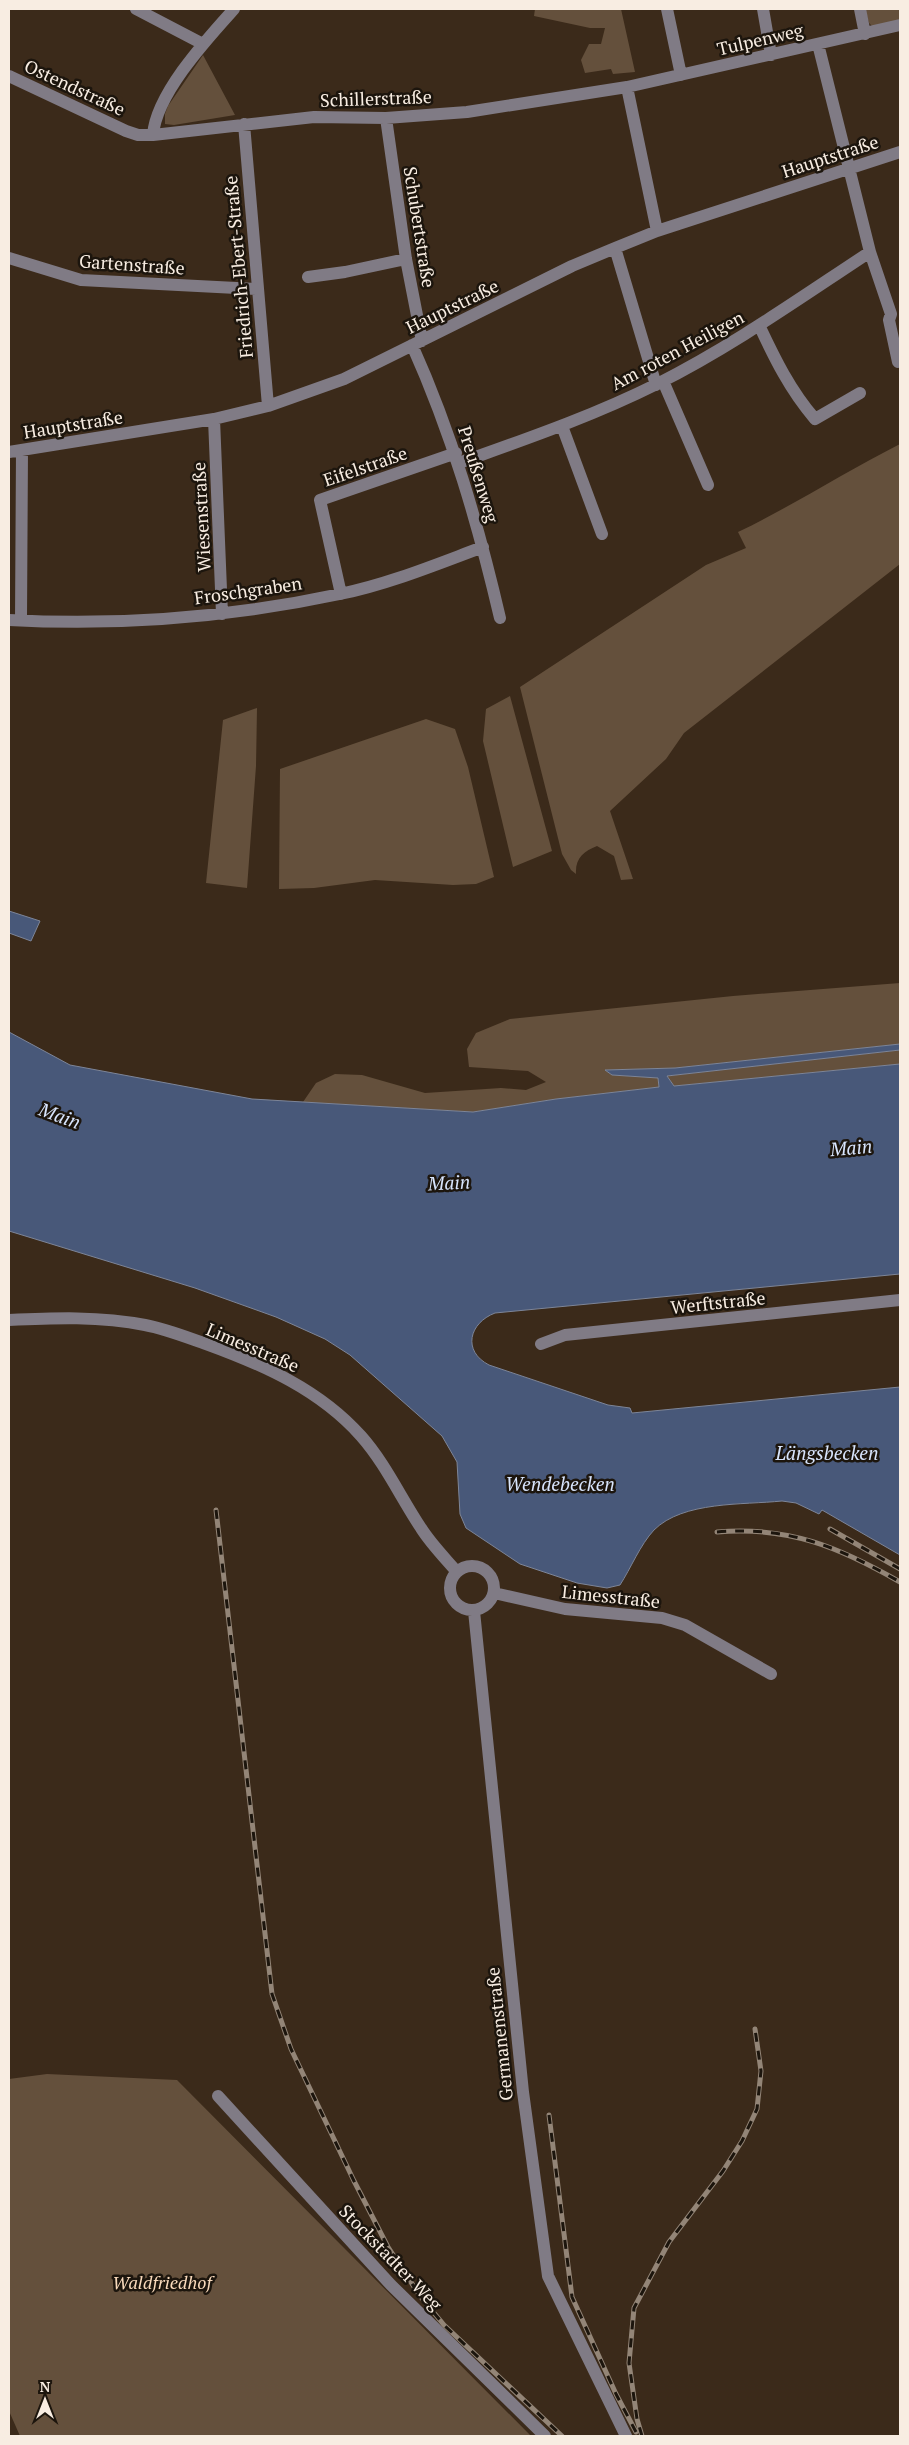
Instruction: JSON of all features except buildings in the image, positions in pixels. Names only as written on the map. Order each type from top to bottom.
[{"type":"street","points":[[136,9],[203,44]]},
{"type":"street","points":[[153,135],[154,122],[159,107],[203,44],[234,9]]},
{"type":"street","points":[[667,9],[680,75]]},
{"type":"street","points":[[763,9],[771,55]]},
{"type":"street","points":[[860,9],[865,34]]},
{"type":"street","name":"Tulpenweg","points":[[627,87],[900,25]]},
{"type":"street","points":[[818,44],[847,169],[870,252],[895,314],[889,320],[898,362]]},
{"type":"street","name":"Ostendstraße","points":[[9,76],[126,131]]},
{"type":"street","points":[[627,87],[657,231]]},
{"type":"street","name":"Schillerstraße","points":[[126,131],[138,135],[153,135],[314,117],[386,118],[467,112],[627,87]]},
{"type":"street","name":"Schubertstraße","points":[[386,118],[417,343]]},
{"type":"street","name":"Friedrich-Ebert-Straße","points":[[244,124],[256,289],[268,406]]},
{"type":"street","name":"Hauptstraße","points":[[9,452],[214,419],[268,406],[344,379],[572,266],[657,231],[900,152]]},
{"type":"street","points":[[615,248],[660,383],[708,485]]},
{"type":"street","name":"Am roten Heiligen","points":[[458,458],[562,426],[660,383],[759,325],[870,252]]},
{"type":"street","name":"Gartenstraße","points":[[9,258],[81,280],[256,289]]},
{"type":"street","points":[[308,276],[345,272],[406,259]]},
{"type":"street","points":[[759,325],[797,398],[815,419],[860,393]]},
{"type":"street","name":"Preußenweg","points":[[417,343],[458,458],[484,546],[500,618]]},
{"type":"street","name":"Wiesenstraße","points":[[214,419],[222,614]]},
{"type":"street","points":[[562,426],[602,534]]},
{"type":"street","points":[[15,620],[22,450]]},
{"type":"street","name":"Eifelstraße","points":[[341,594],[320,500],[458,458]]},
{"type":"street","name":"Froschgraben","points":[[15,620],[141,620],[222,614],[341,594],[484,546]]},
{"type":"street","name":"Werftstraße","points":[[541,1344],[565,1335],[900,1300]]},
{"type":"street","name":"Limesstraße","points":[[9,1320],[70,1318],[145,1325],[235,1355],[285,1377],[333,1409],[362,1437],[388,1474],[422,1529],[457,1572]]},
{"type":"street","points":[[470,1566],[483,1569],[493,1579],[494,1593],[488,1604],[474,1611],[461,1607],[452,1598],[450,1584],[457,1572],[470,1566]]},
{"type":"street","name":"Limesstraße","points":[[494,1593],[565,1609],[648,1616],[673,1621],[708,1637],[771,1674]]},
{"type":"street","name":"Germanenstraße","points":[[474,1611],[523,2092],[548,2276],[626,2436]]},
{"type":"street","name":"Stockstadter Weg","points":[[218,2096],[391,2285],[545,2436]]},
{"type":"green space","points":[[535,9],[621,9],[635,72],[613,74],[611,69],[585,73],[581,60],[589,44],[601,44],[605,28],[590,28],[534,16]]},
{"type":"green space","points":[[865,9],[900,9],[900,21],[872,26],[869,23]]},
{"type":"green space","points":[[203,55],[235,115],[174,125],[165,124],[165,114],[168,106]]},
{"type":"green space","points":[[900,444],[900,564],[684,733],[666,759],[610,811],[633,879],[621,880],[614,856],[597,846],[581,856],[577,864],[576,874],[571,870],[562,854],[520,687],[706,565],[746,548],[738,532]]},
{"type":"green space","points":[[510,696],[552,851],[513,867],[483,741],[486,709]]},
{"type":"green space","points":[[257,708],[256,766],[247,888],[206,883],[223,720]]},
{"type":"green space","points":[[426,719],[455,729],[468,767],[494,877],[476,884],[453,885],[375,880],[314,888],[279,889],[280,769]]},
{"type":"green space","points":[[900,983],[900,1044],[675,1068],[606,1070],[612,1075],[658,1078],[659,1087],[556,1099],[473,1112],[303,1102],[316,1083],[335,1074],[362,1075],[425,1093],[501,1088],[526,1090],[546,1082],[528,1071],[469,1067],[467,1049],[476,1033],[510,1019],[733,996]]},
{"type":"green space","points":[[900,1050],[900,1064],[674,1086],[667,1076]]},
{"type":"green space","name":"Waldfriedhof","points":[[47,2074],[177,2080],[531,2436],[20,2436],[9,2411],[9,2079]]},
{"type":"water","points":[[9,911],[40,921],[31,941],[9,933]]},
{"type":"water","points":[[9,1032],[70,1065],[252,1099],[473,1112],[556,1099],[659,1087],[658,1078],[612,1075],[605,1070],[675,1068],[900,1044],[900,1050],[667,1076],[674,1086],[900,1064],[900,1274],[495,1313],[479,1323],[472,1338],[472,1345],[480,1359],[489,1365],[608,1405],[630,1408],[632,1413],[900,1387],[900,1555],[822,1510],[819,1514],[796,1503],[782,1501],[714,1506],[681,1514],[666,1521],[649,1536],[620,1585],[607,1588],[577,1583],[520,1564],[466,1528],[460,1514],[457,1462],[442,1436],[350,1355],[325,1339],[276,1317],[195,1288],[9,1231]]},
{"type":"railway","points":[[216,1510],[272,1994],[291,2049],[388,2247],[420,2296],[444,2325],[562,2436]]},
{"type":"railway","points":[[830,1529],[900,1569]]},
{"type":"railway","points":[[717,1532],[767,1532],[813,1542],[856,1559],[900,1582]]},
{"type":"railway","points":[[642,2436],[637,2419],[629,2363],[634,2308],[669,2242],[723,2171],[742,2141],[757,2109],[761,2071],[755,2029]]},
{"type":"railway","points":[[549,2115],[572,2297],[616,2394],[636,2432]]},
{"type":"water label","name":"Main","points":[[60,1115]]},
{"type":"water label","name":"Main","points":[[851,1147]]},
{"type":"water label","name":"Main","points":[[449,1182]]},
{"type":"water label","name":"Längsbecken","points":[[827,1452]]},
{"type":"water label","name":"Wendebecken","points":[[560,1483]]}]
